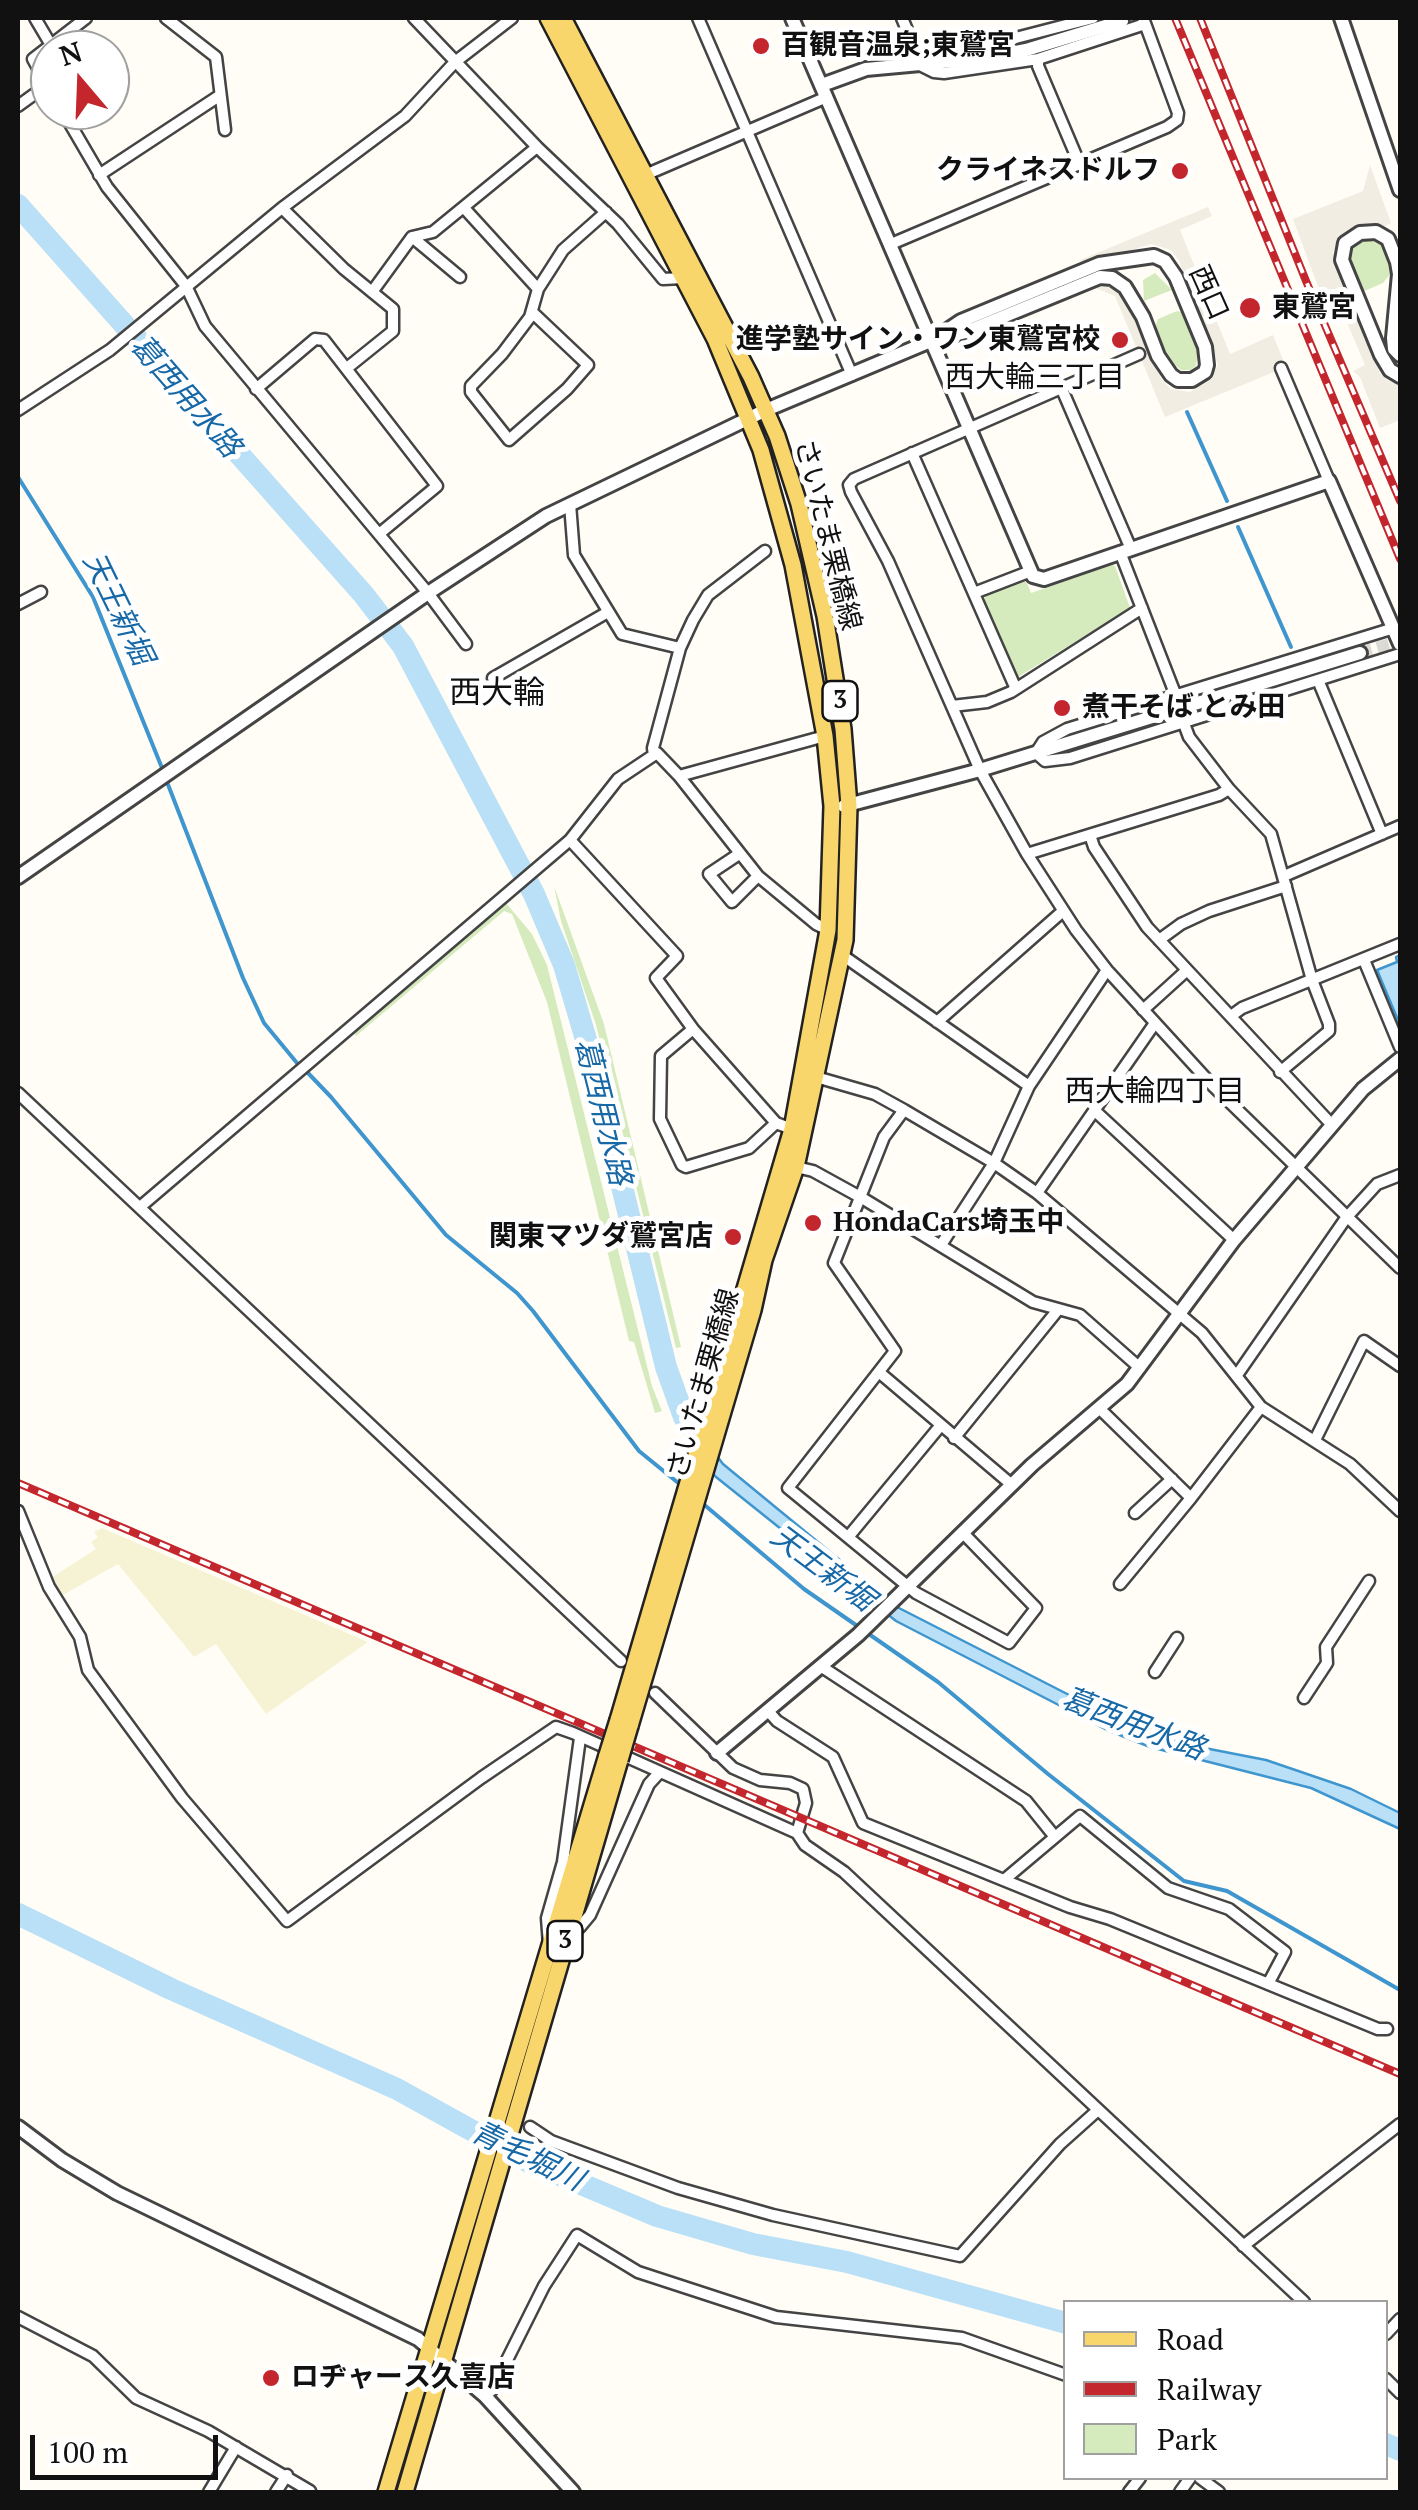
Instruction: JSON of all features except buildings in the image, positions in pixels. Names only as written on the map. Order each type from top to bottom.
[{"type":"main road","name":"さいたま栗橋線","points":[[386,2492],[428,2346],[489,2176],[568,1934],[614,1757],[688,1506],[709,1412],[792,1128],[828,930],[832,806],[825,736],[793,565],[748,417],[715,339],[548,18]]},
{"type":"main road","name":"さいたま栗橋線","points":[[563,18],[766,410],[799,504],[825,616],[844,729],[849,806],[842,955],[796,1167],[764,1260],[719,1426],[688,1506]]},
{"type":"main road","name":"さいたま栗橋線","points":[[506,2119],[549,1946],[614,1757]]},
{"type":"main road","name":"さいたま栗橋線","points":[[406,2492],[445,2360],[489,2176]]},
{"type":"street","points":[[166,18],[216,56],[225,130]]},
{"type":"street","points":[[414,18],[606,212],[663,280],[682,278]]},
{"type":"street","points":[[18,410],[82,371],[282,208],[405,116],[455,62],[512,18]]},
{"type":"street","points":[[698,18],[852,374]]},
{"type":"street","points":[[792,18],[1037,579],[1044,580],[1328,481]]},
{"type":"street","points":[[891,244],[1167,128],[1177,120],[1178,113],[1144,21],[1038,59],[944,73],[922,66],[902,18]]},
{"type":"street","points":[[922,66],[934,52],[1004,41],[1093,18]]},
{"type":"street","points":[[1341,18],[1400,190]]},
{"type":"street","points":[[645,175],[746,131],[866,70],[1026,50],[1122,21]]},
{"type":"street","points":[[1038,59],[1080,165]]},
{"type":"street","points":[[99,175],[219,96]]},
{"type":"street","points":[[73,130],[99,175],[186,286],[205,326],[466,644]]},
{"type":"street","points":[[372,292],[412,236],[433,232],[465,210],[537,146]]},
{"type":"street","points":[[282,208],[393,309],[393,331],[347,368]]},
{"type":"street","points":[[465,210],[538,289]]},
{"type":"street","points":[[532,312],[588,366],[508,440],[470,386],[502,354],[532,312],[538,289],[563,250],[606,212]]},
{"type":"street","points":[[1400,356],[1392,338],[1397,262],[1388,239],[1376,232],[1360,233],[1344,243],[1342,260],[1380,355],[1390,370],[1400,376]]},
{"type":"street","points":[[412,236],[460,277]]},
{"type":"street","name":"西口","points":[[1154,256],[1165,261],[1176,277],[1205,347],[1207,365],[1205,372],[1192,380],[1178,380],[1171,375],[1126,287],[1106,277],[1078,284],[966,332],[933,340],[962,321],[1099,264],[1154,256]]},
{"type":"street","points":[[256,388],[318,337],[347,368],[436,486],[379,534]]},
{"type":"street","points":[[18,877],[428,593],[546,516],[748,417],[933,340]]},
{"type":"street","points":[[1139,354],[970,426],[854,479],[849,486],[888,561],[980,770],[1064,911],[1143,1010],[1295,1168],[1400,1268]]},
{"type":"street","points":[[1282,368],[1400,644]]},
{"type":"street","points":[[1061,387],[1126,551],[1142,608],[1176,696]]},
{"type":"street","points":[[912,453],[1016,689]]},
{"type":"street","points":[[570,504],[574,555],[622,634],[680,648]]},
{"type":"street","points":[[654,755],[680,648],[708,595],[765,551]]},
{"type":"street","points":[[974,593],[1031,571]]},
{"type":"street","points":[[18,604],[41,592]]},
{"type":"street","points":[[952,706],[987,702],[1016,689],[1142,608]]},
{"type":"street","points":[[493,678],[608,612]]},
{"type":"street","points":[[1036,753],[1043,742],[1067,729],[1394,628]]},
{"type":"street","points":[[832,806],[849,806],[980,770],[1360,654]]},
{"type":"street","points":[[1036,753],[1045,761],[1070,758],[1400,654]]},
{"type":"street","points":[[1318,680],[1382,834]]},
{"type":"street","points":[[1183,722],[1188,736],[1228,789],[1272,834],[1329,1031],[1280,1072]]},
{"type":"street","points":[[679,776],[825,736]]},
{"type":"street","points":[[140,1207],[570,840],[618,780],[657,753],[758,876],[828,930]]},
{"type":"street","points":[[1028,854],[1220,795],[1228,789]]},
{"type":"street","points":[[1159,940],[1181,924],[1285,881],[1400,826]]},
{"type":"street","points":[[1090,835],[1094,847],[1159,940],[1332,1125]]},
{"type":"street","points":[[570,840],[678,956],[656,978],[692,1028],[776,1123],[792,1128]]},
{"type":"street","points":[[740,854],[709,874],[732,902],[758,876]]},
{"type":"street","points":[[937,1022],[1064,911]]},
{"type":"street","points":[[1231,1016],[1242,1008],[1400,944]]},
{"type":"street","points":[[842,955],[1029,1086]]},
{"type":"street","points":[[1364,960],[1400,1047]]},
{"type":"street","points":[[942,1245],[994,1163],[1029,1086],[1108,970]]},
{"type":"street","points":[[1143,1010],[1186,971]]},
{"type":"street","points":[[1037,1193],[1156,1023]]},
{"type":"street","points":[[692,1028],[660,1056],[660,1118],[682,1165],[750,1148],[776,1123]]},
{"type":"street","points":[[717,1752],[858,1636],[1012,1486],[1100,1409],[1140,1368],[1234,1240],[1295,1168],[1364,1089],[1400,1058]]},
{"type":"street","points":[[816,1078],[875,1094],[994,1163],[1037,1193],[1180,1313],[1238,1375],[1261,1406],[1350,1464],[1400,1511]]},
{"type":"street","points":[[18,1093],[621,1661]]},
{"type":"street","points":[[904,1110],[884,1137],[834,1263],[896,1351],[788,1488],[909,1588],[1004,1641],[1012,1641],[1036,1608],[964,1534]]},
{"type":"street","points":[[1094,1110],[1234,1240]]},
{"type":"street","points":[[796,1167],[814,1171],[862,1198],[1034,1302],[1080,1315],[1140,1368]]},
{"type":"street","points":[[1238,1375],[1346,1218],[1377,1184],[1400,1175]]},
{"type":"street","points":[[954,1438],[1057,1311]]},
{"type":"street","points":[[1315,1440],[1364,1341],[1400,1366]]},
{"type":"street","points":[[880,1372],[1012,1486]]},
{"type":"street","points":[[1120,1584],[1261,1406]]},
{"type":"street","points":[[1100,1409],[1191,1498]]},
{"type":"street","points":[[850,1536],[940,1425]]},
{"type":"street","points":[[1135,1513],[1172,1479]]},
{"type":"street","points":[[18,1511],[21,1530],[49,1588],[80,1638],[88,1670],[182,1798],[287,1921],[556,1727],[797,1833],[805,1845],[844,1872],[1302,2300]]},
{"type":"street","points":[[1304,1698],[1327,1663],[1326,1646],[1369,1581]]},
{"type":"street","points":[[1155,1672],[1177,1638]]},
{"type":"street","points":[[822,1667],[1026,1801],[1055,1837]]},
{"type":"street","points":[[655,1693],[733,1768],[760,1780],[790,1783],[803,1789],[806,1803],[797,1833]]},
{"type":"street","points":[[768,1711],[833,1757],[862,1823],[1070,1907],[1110,1918],[1378,2029],[1387,2029]]},
{"type":"street","points":[[549,1946],[547,1918],[563,1862],[580,1738]]},
{"type":"street","points":[[568,1934],[590,1914],[650,1784],[660,1772]]},
{"type":"street","points":[[1004,1880],[1080,1816],[1168,1888],[1228,1909],[1286,1952],[1268,1984]]},
{"type":"street","points":[[530,2127],[551,2141],[678,2188],[774,2215],[960,2256],[1060,2144],[1098,2110]]},
{"type":"street","points":[[1243,2246],[1400,2124]]},
{"type":"street","points":[[18,2127],[62,2160],[117,2193],[428,2346],[485,2396],[573,2492]]},
{"type":"street","points":[[485,2396],[492,2390],[544,2286],[577,2235],[638,2272],[776,2318],[962,2338],[1063,2374]]},
{"type":"street","points":[[18,2317],[93,2356],[136,2398],[236,2447],[310,2490]]},
{"type":"street","points":[[209,2492],[236,2447]]},
{"type":"street","points":[[276,2492],[287,2474]]},
{"type":"shaded area","points":[[1370,165],[1391,223],[1383,227],[1360,224],[1348,230],[1340,235],[1333,253],[1380,373],[1400,385],[1400,420],[1380,428],[1360,377],[1353,371],[1365,365],[1334,292],[1322,297],[1293,219],[1363,191]]},
{"type":"shaded area","points":[[1208,207],[1212,216],[1180,230],[1230,354],[1273,335],[1286,367],[1165,417],[1115,296],[1091,283],[1109,281],[1122,290],[1162,380],[1171,389],[1190,392],[1208,382],[1218,365],[1179,261],[1171,250],[1151,244],[1083,265],[1080,260]]},
{"type":"shaded area","points":[[102,1528],[368,1642],[266,1714],[216,1644],[194,1657],[118,1564],[61,1596],[51,1578],[96,1549],[91,1542],[98,1537],[94,1532]]},
{"type":"green space","points":[[1368,240],[1384,248],[1392,272],[1383,283],[1362,292],[1349,255],[1354,245]]},
{"type":"green space","points":[[1155,273],[1172,290],[1144,301],[1143,280]]},
{"type":"green space","points":[[1181,312],[1198,353],[1196,366],[1190,370],[1181,370],[1170,361],[1155,328],[1158,319]]},
{"type":"green space","points":[[1112,565],[1130,608],[1018,677],[984,601],[986,593],[1021,580],[1031,593]]},
{"type":"green space","points":[[554,886],[604,1024],[681,1347],[676,1348],[596,1025],[561,921]]},
{"type":"green space","points":[[506,903],[532,934],[547,965],[652,1386],[662,1411],[655,1413],[634,1342],[629,1341],[547,1002],[512,914],[504,911],[356,1036],[354,1031]]},
{"type":"water","points":[[1400,955],[1400,1025],[1377,970],[1397,962]]},
{"type":"water","points":[[680,1391],[698,1431],[723,1464],[897,1607],[1122,1722],[1184,1744],[1266,1760],[1351,1789],[1400,1813],[1400,1829],[1311,1788],[1150,1747],[1107,1730],[896,1621],[716,1477],[700,1459],[674,1414],[666,1393]]},
{"type":"waterway","name":"葛西用水路","points":[[18,205],[364,595],[403,646],[534,894],[564,965],[587,1043],[666,1367],[684,1417]]},
{"type":"waterway","points":[[1187,412],[1227,501]]},
{"type":"waterway","name":"天王新堀","points":[[18,477],[93,597],[162,768]]},
{"type":"waterway","points":[[1238,527],[1291,647]]},
{"type":"waterway","name":"天王新堀","points":[[167,782],[243,978],[264,1023],[297,1063]]},
{"type":"waterway","name":"天王新堀","points":[[308,1073],[446,1235],[517,1293],[533,1311],[639,1451],[682,1486]]},
{"type":"waterway","name":"天王新堀","points":[[701,1502],[804,1589],[938,1682],[1184,1881],[1227,1891],[1400,1990]]},
{"type":"waterway","name":"青毛堀川","points":[[18,1914],[171,1989],[397,2089],[527,2161],[657,2216],[753,2244],[847,2262],[1063,2322]]},
{"type":"waterway","name":"青毛堀川","points":[[1388,2445],[1400,2450]]},
{"type":"tunnel","points":[[1360,653],[1400,641]]},
{"type":"railway","points":[[1175,18],[1400,559]]},
{"type":"railway","points":[[1200,18],[1400,501]]},
{"type":"railway","points":[[18,1483],[1400,2074]]},
{"type":"place","name":"百観音温泉;東鷲宮","points":[[761,46]]},
{"type":"place","name":"クライネスドルフ","points":[[1180,171]]},
{"type":"place","name":"東鷲宮","points":[[1250,308]]},
{"type":"place","name":"進学塾サイン・ワン東鷲宮校","points":[[1120,340]]},
{"type":"place","name":"煮干そば とみ田","points":[[1062,708]]},
{"type":"place","name":"HondaCars埼玉中","points":[[813,1223]]},
{"type":"place","name":"関東マツダ鷲宮店","points":[[733,1237]]},
{"type":"place","name":"ロヂャース久喜店","points":[[271,2378]]},
{"type":"district","name":"西大輪三丁目","points":[[1035,378]]},
{"type":"district","name":"西大輪","points":[[497,694]]},
{"type":"district","name":"西大輪四丁目","points":[[1155,1092]]}]
